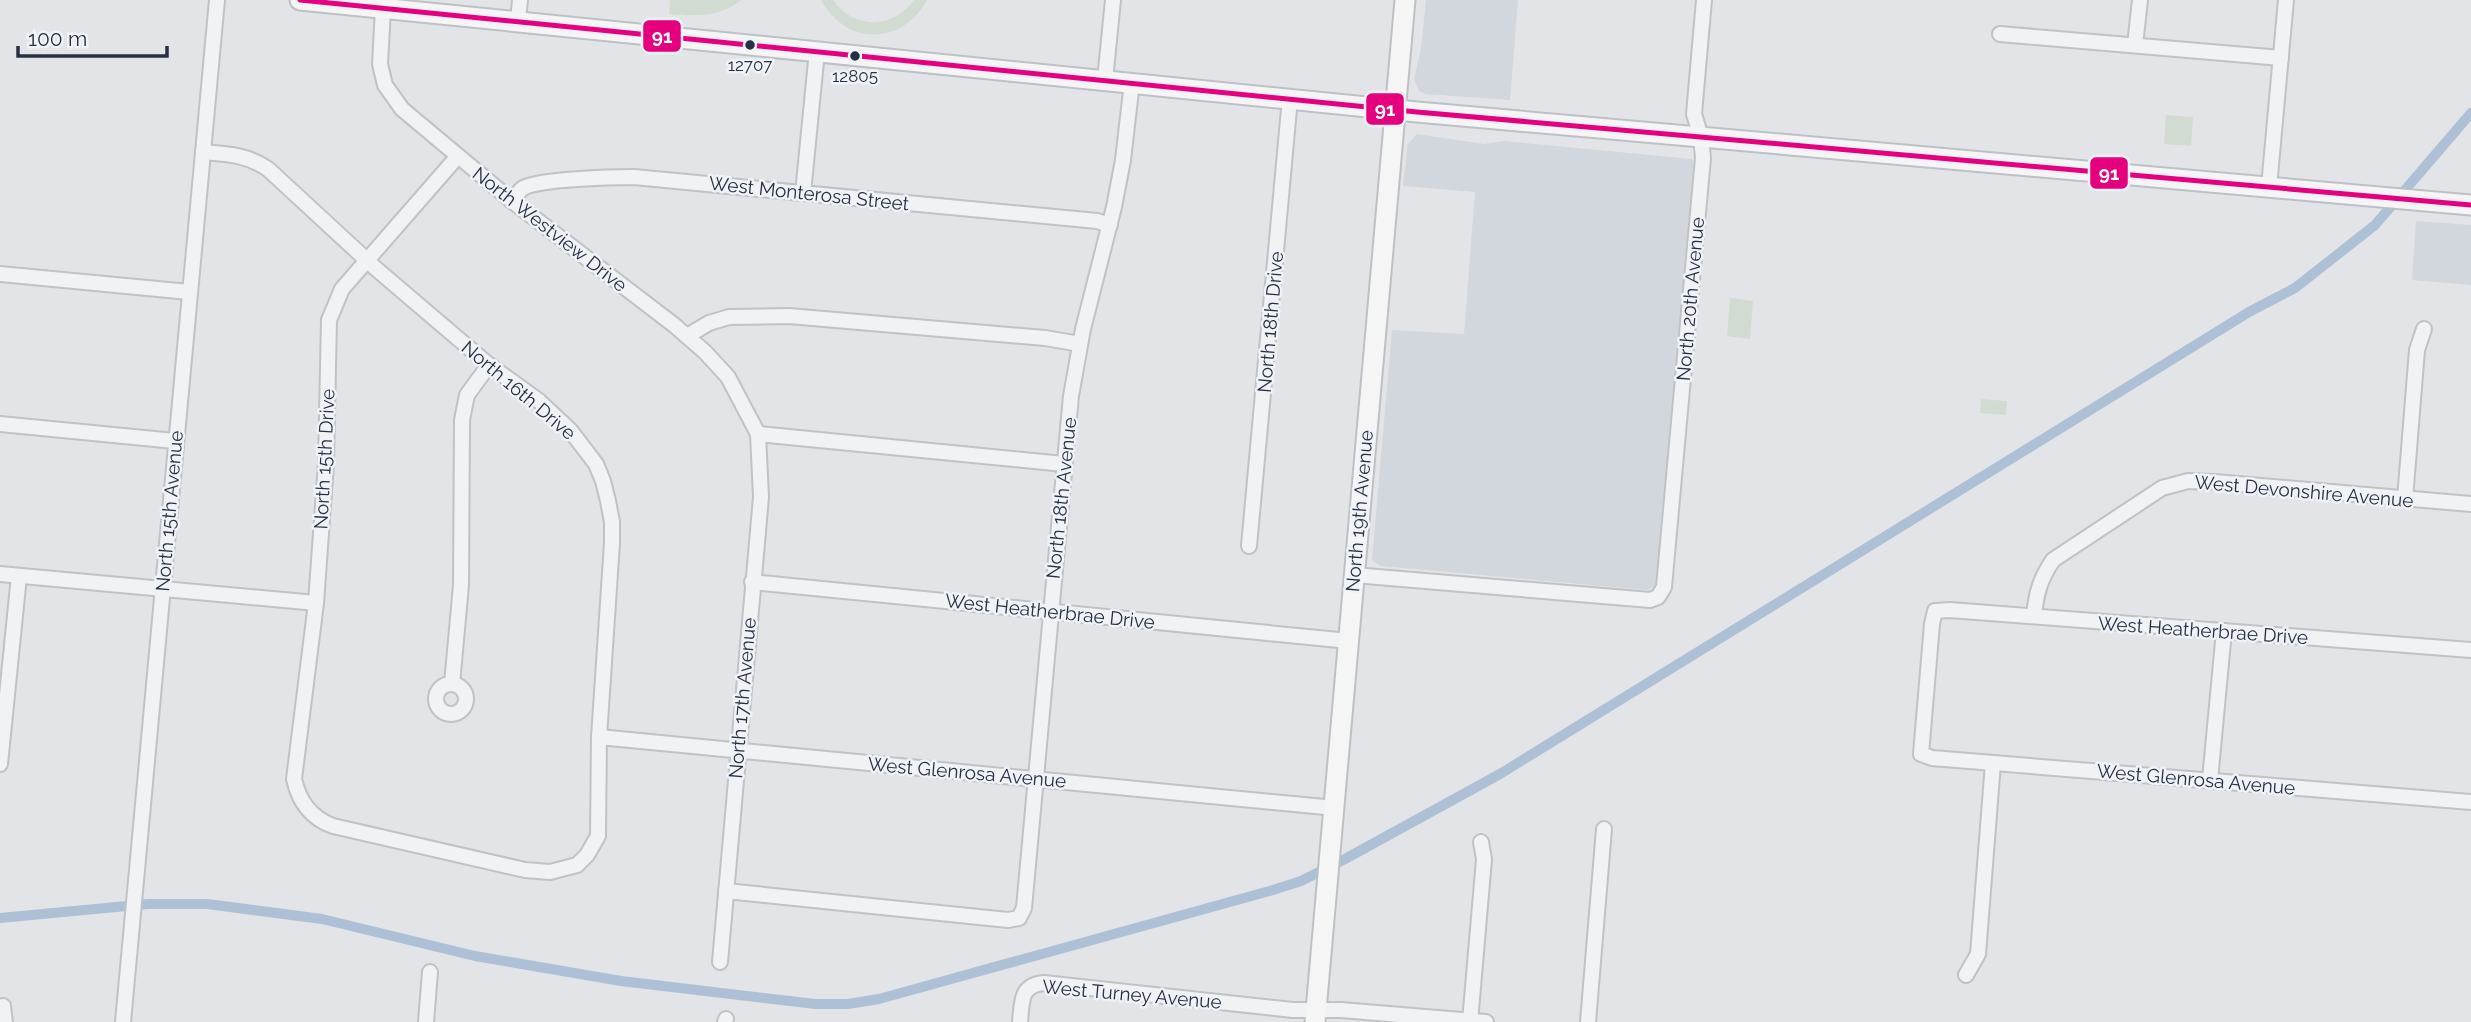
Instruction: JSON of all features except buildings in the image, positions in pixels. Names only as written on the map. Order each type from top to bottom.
[{"type":"main road","points":[[300,0],[1395,110],[2471,205]]},
{"type":"main road","name":"North 19th Avenue","points":[[1315,1016],[1405,0]]},
{"type":"street","name":"North 15th Avenue","points":[[123,1022],[217,0]]},
{"type":"street","points":[[518,22],[520,0]]},
{"type":"street","points":[[1105,80],[1113,0]]},
{"type":"street","name":"North 20th Avenue","points":[[1354,575],[1650,600],[1658,597],[1664,587],[1703,160],[1701,137],[1694,114],[1704,0]]},
{"type":"street","points":[[2136,46],[2140,0]]},
{"type":"street","points":[[2269,187],[2286,0]]},
{"type":"street","name":"North Westview Drive","points":[[383,8],[380,64],[385,85],[401,109],[512,201],[687,336],[728,377],[758,434]]},
{"type":"street","points":[[2000,34],[2281,58]]},
{"type":"street","points":[[803,193],[817,51]]},
{"type":"street","name":"North 18th Avenue","points":[[726,891],[1008,920],[1019,918],[1024,908],[1071,396],[1080,344],[1110,225],[1123,160],[1132,82]]},
{"type":"street","name":"North 18th Drive","points":[[1250,546],[1290,98]]},
{"type":"street","name":"North 16th Drive","points":[[203,152],[242,155],[256,160],[489,365],[538,401],[570,430],[596,464],[603,481],[612,522],[599,737],[598,836],[587,855],[577,865],[566,869]]},
{"type":"street","name":"North 15th Drive","points":[[458,156],[342,289],[329,320],[326,463],[316,603],[294,779],[296,791],[304,804],[320,822],[333,827],[524,870],[550,872],[566,869]]},
{"type":"street","name":"West Monterosa Street","points":[[512,201],[524,188],[604,177],[672,180],[1097,221],[1110,225]]},
{"type":"street","points":[[0,274],[190,292]]},
{"type":"street","points":[[687,336],[709,323],[729,317],[789,316],[1045,338],[1080,344]]},
{"type":"street","points":[[2405,499],[2417,350],[2424,329]]},
{"type":"street","points":[[452,684],[461,585],[462,420],[467,395],[489,365]]},
{"type":"street","points":[[0,424],[175,441]]},
{"type":"street","points":[[758,434],[1064,464]]},
{"type":"street","name":"North 17th Avenue","points":[[720,962],[761,497],[758,434]]},
{"type":"street","name":"West Devonshire Avenue","points":[[2034,616],[2037,589],[2042,575],[2053,561],[2162,488],[2176,483],[2215,482],[2471,504]]},
{"type":"street","points":[[0,574],[316,603]]},
{"type":"street","points":[[0,764],[19,576]]},
{"type":"street","name":"West Heatherbrae Drive","points":[[752,582],[1349,641]]},
{"type":"street","name":"West Heatherbrae Drive","points":[[1922,754],[1932,624],[1936,611],[2034,616],[2471,650]]},
{"type":"street","points":[[2210,780],[2224,631]]},
{"type":"street","name":"West Glenrosa Avenue","points":[[599,737],[1335,808]]},
{"type":"street","name":"West Glenrosa Avenue","points":[[1922,754],[1932,758],[2471,802]]},
{"type":"street","points":[[1966,975],[1978,954],[1993,763]]},
{"type":"street","points":[[1588,1022],[1604,829]]},
{"type":"street","points":[[1470,1021],[1484,859],[1481,842]]},
{"type":"street","points":[[426,1022],[430,972]]},
{"type":"street","name":"West Turney Avenue","points":[[1020,1022],[1023,995],[1029,986],[1044,983],[1293,1010],[1315,1016],[1341,1010],[1486,1022]]},
{"type":"street","points":[[4,1004],[5,1022]]},
{"type":"shaded area","points":[[670,0],[741,0],[724,10],[697,15],[669,14]]},
{"type":"shaded area","points":[[821,0],[833,0],[852,17],[874,22],[895,16],[914,0],[927,0],[903,26],[874,34],[845,26]]},
{"type":"shaded area","points":[[1426,0],[1518,0],[1510,100],[1425,94],[1419,91],[1414,79],[1421,49]]},
{"type":"shaded area","points":[[2166,115],[2193,117],[2191,146],[2164,144]]},
{"type":"shaded area","points":[[1417,134],[1484,144],[1504,141],[1692,159],[1694,164],[1657,582],[1652,588],[1647,590],[1381,566],[1372,560],[1392,330],[1464,334],[1475,192],[1403,186],[1408,144]]},
{"type":"shaded area","points":[[2416,221],[2471,225],[2471,285],[2412,280]]},
{"type":"shaded area","points":[[1730,298],[1753,301],[1750,339],[1727,336]]},
{"type":"shaded area","points":[[1981,399],[2007,401],[2006,415],[1980,413]]},
{"type":"waterway","points":[[0,918],[148,904],[207,904],[322,919],[475,956],[621,981],[815,1004],[848,1004],[879,999],[1301,881],[1500,774],[2249,312],[2295,288],[2375,225],[2471,113]]},
{"type":"transit line","name":"91","points":[[300,0],[1417,112],[2471,205]]},
{"type":"place","name":"12707","points":[[750,45]]},
{"type":"place","name":"12805","points":[[855,56]]}]
